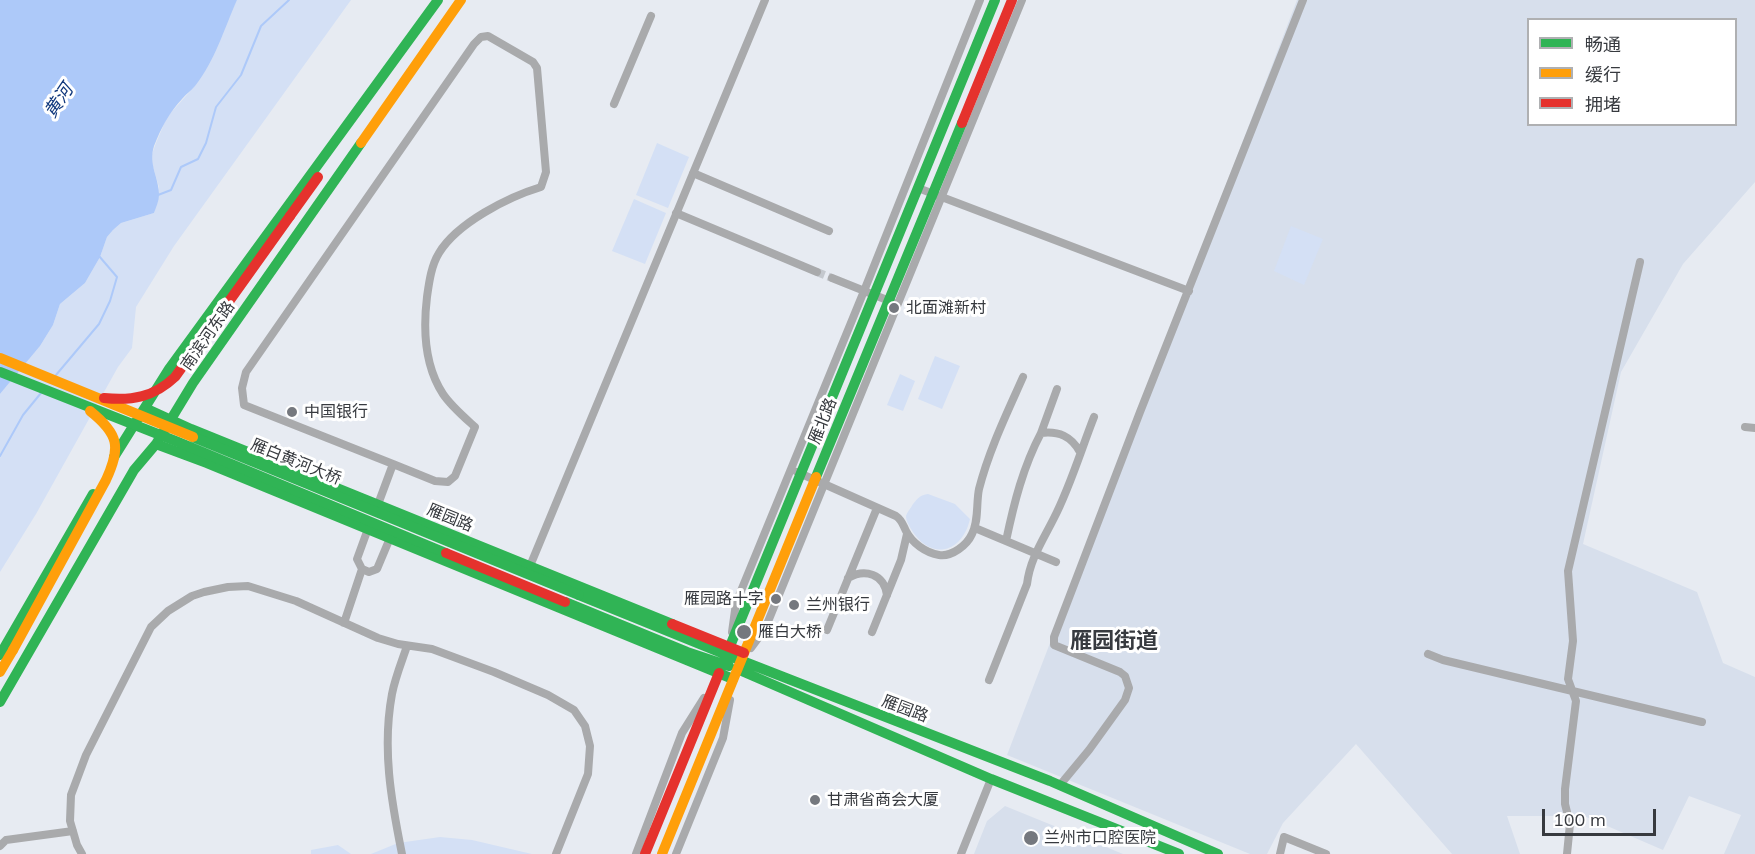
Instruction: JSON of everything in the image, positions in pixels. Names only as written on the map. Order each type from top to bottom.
[{"type":"main road","name":"南滨河东路","points":[[0,702],[134,470],[156,444],[192,383],[461,0]]},
{"type":"main road","name":"雁北路","points":[[645,854],[801,474],[869,293],[918,188],[995,0]]},
{"type":"main road","name":"雁北路","points":[[662,854],[739,666],[820,483],[894,303],[938,195],[1012,0]]},
{"type":"main road","name":"南滨河东路","points":[[0,655],[121,446],[169,369],[436,3]]},
{"type":"main road","points":[[436,3],[449,16]]},
{"type":"main road","points":[[92,396],[124,400],[144,397],[164,389],[388,77],[402,49]]},
{"type":"main road","name":"雁白黄河大桥","points":[[0,358],[579,595]]},
{"type":"main road","name":"雁白黄河大桥","points":[[0,372],[565,602]]},
{"type":"main road","points":[[0,672],[115,461],[117,440],[111,428],[82,405]]},
{"type":"main road","name":"雁园路","points":[[145,408],[530,566],[739,666],[1060,785],[1218,854]]},
{"type":"main road","name":"雁园路","points":[[156,444],[390,538],[725,660]]},
{"type":"main road","name":"雁园路","points":[[579,595],[992,779],[1179,854]]},
{"type":"main road","name":"雁园路","points":[[565,602],[687,652],[725,660]]},
{"type":"street","points":[[530,566],[765,0]]},
{"type":"street","points":[[636,854],[682,733],[725,660],[736,603],[790,470],[869,293],[980,0]]},
{"type":"street","points":[[938,195],[1022,0]]},
{"type":"street","points":[[1060,785],[1125,700],[1129,688],[1128,681],[1120,672],[1054,645],[1054,637],[1140,412],[1303,0]]},
{"type":"street","points":[[614,104],[651,16]]},
{"type":"street","points":[[488,36],[533,63],[537,68],[546,172],[541,187],[522,193],[492,209],[458,232],[439,253],[430,278],[425,319],[425,345],[432,370],[443,394],[475,427],[455,476],[448,482],[435,481],[393,465],[244,405],[242,388],[246,372],[474,44],[481,37],[488,36]]},
{"type":"street","points":[[693,173],[829,231]]},
{"type":"street","points":[[918,188],[1189,291]]},
{"type":"street","points":[[676,213],[818,272]]},
{"type":"street","points":[[1567,854],[1570,824],[1565,804],[1565,789],[1576,701],[1568,679],[1573,641],[1568,572],[1640,262]]},
{"type":"street","points":[[832,278],[894,303]]},
{"type":"street","points":[[790,470],[901,520],[907,534],[925,549],[939,555],[953,553],[966,543],[975,528],[979,489],[990,452],[1023,377]]},
{"type":"street","points":[[1006,542],[1013,508],[1028,459],[1058,389]]},
{"type":"street","points":[[989,680],[1027,584],[1035,553],[1054,518],[1094,417]]},
{"type":"street","points":[[1745,427],[1755,428]]},
{"type":"street","points":[[1041,433],[1060,433],[1068,437],[1080,452]]},
{"type":"street","points":[[390,538],[377,569],[369,572],[362,569],[357,559],[393,465]]},
{"type":"street","points":[[828,630],[877,508]]},
{"type":"street","points":[[975,528],[1056,562]]},
{"type":"street","points":[[872,632],[902,560],[907,534]]},
{"type":"street","points":[[344,623],[362,569]]},
{"type":"street","points":[[848,578],[862,572],[877,577],[886,590],[887,597]]},
{"type":"street","points":[[82,854],[70,821],[71,795],[86,755],[151,627],[168,611],[204,592],[248,586],[296,601],[378,638],[408,646],[432,649],[494,672],[548,695],[574,710],[585,726],[590,746],[590,760],[588,774],[556,854]]},
{"type":"street","points":[[402,854],[390,798],[386,740],[392,692],[408,646]]},
{"type":"street","points":[[1428,654],[1443,660],[1702,722]]},
{"type":"street","points":[[676,854],[723,738],[739,666]]},
{"type":"street","points":[[961,854],[992,779]]},
{"type":"street","points":[[0,846],[6,840],[73,831]]},
{"type":"street","points":[[1280,854],[1284,837],[1326,854]]},
{"type":"shaded area","points":[[237,0],[351,0],[174,246],[136,307],[132,348],[118,367],[36,514],[0,572],[0,394],[40,346],[53,325],[60,304],[85,283],[100,257],[107,237],[121,223],[154,213],[159,187],[152,164],[152,154],[156,143],[167,117],[194,87]]},
{"type":"shaded area","points":[[1297,0],[1755,0],[1755,182],[1683,264],[1621,372],[1583,544],[1697,592],[1723,663],[1755,677],[1755,854],[1724,854],[1741,815],[1689,796],[1663,850],[1584,816],[1507,816],[1520,854],[1452,854],[1356,744],[1283,823],[1267,854],[1250,854],[1007,755]]},
{"type":"shaded area","points":[[657,143],[689,157],[668,208],[636,195]]},
{"type":"shaded area","points":[[634,199],[666,213],[645,264],[612,251]]},
{"type":"shaded area","points":[[1291,226],[1323,239],[1304,285],[1274,271]]},
{"type":"shaded area","points":[[935,356],[960,366],[942,409],[918,399]]},
{"type":"shaded area","points":[[900,374],[915,381],[903,411],[887,405]]},
{"type":"shaded area","points":[[928,494],[955,504],[970,519],[966,531],[953,546],[936,549],[927,546],[908,523],[906,516],[913,504],[919,497]]},
{"type":"shaded area","name":"兰州市口腔医院","points":[[1005,806],[1123,854],[974,854],[987,821]]},
{"type":"shaded area","points":[[440,837],[472,840],[532,854],[371,854],[398,843]]},
{"type":"shaded area","points":[[338,845],[351,854],[311,854],[311,850]]},
{"type":"water","name":"黄河","points":[[0,0],[237,0],[208,66],[195,86],[169,115],[154,146],[152,159],[159,195],[154,213],[121,223],[107,237],[100,257],[85,283],[60,304],[53,325],[40,346],[0,394]]},
{"type":"waterway","points":[[158,195],[171,190],[181,167],[198,159],[206,143],[216,107],[241,75],[261,26],[289,0]]},
{"type":"waterway","points":[[56,375],[99,324],[110,301],[117,277],[99,256]]},
{"type":"waterway","points":[[0,456],[23,415],[41,393]]},
{"type":"tunnel","points":[[817,272],[832,278]]},
{"type":"traffic: fast","points":[[114,457],[169,369],[438,0]]},
{"type":"traffic: fast","points":[[719,673],[995,0]]},
{"type":"traffic: fast","points":[[816,477],[962,123]]},
{"type":"traffic: fast","points":[[0,702],[134,470],[156,444],[193,383],[361,143]]},
{"type":"traffic: fast","points":[[0,372],[178,442],[446,553]]},
{"type":"traffic: fast","points":[[145,408],[191,429],[672,624]]},
{"type":"traffic: fast","points":[[193,437],[579,595]]},
{"type":"traffic: fast","points":[[156,444],[733,679]]},
{"type":"traffic: fast","points":[[0,655],[93,494]]},
{"type":"traffic: fast","points":[[579,595],[727,655]]},
{"type":"traffic: fast","points":[[565,602],[687,652],[729,666]]},
{"type":"traffic: fast","points":[[727,655],[1050,781],[1218,854]]},
{"type":"traffic: fast","points":[[737,669],[991,779],[1179,854]]},
{"type":"traffic: slow","points":[[361,143],[461,0]]},
{"type":"traffic: slow","points":[[0,358],[193,437]]},
{"type":"traffic: slow","points":[[13,650],[111,469],[115,442],[107,427],[90,411]]},
{"type":"traffic: slow","points":[[662,854],[816,477]]},
{"type":"traffic: slow","points":[[0,672],[13,650]]},
{"type":"traffic: jam","points":[[962,123],[1012,0]]},
{"type":"traffic: jam","points":[[290,216],[318,177]]},
{"type":"traffic: jam","points":[[104,398],[124,399],[142,396],[159,389],[175,377],[290,216]]},
{"type":"traffic: jam","points":[[446,553],[565,602]]},
{"type":"traffic: jam","points":[[672,624],[744,653]]},
{"type":"traffic: jam","points":[[645,854],[719,673]]},
{"type":"place","name":"北面滩新村","points":[[894,308]]},
{"type":"place","name":"中国银行","points":[[292,412]]},
{"type":"place","name":"雁园路十字","points":[[776,599]]},
{"type":"place","name":"兰州银行","points":[[794,605]]},
{"type":"place","name":"雁白大桥","points":[[744,632]]},
{"type":"place","name":"甘肃省商会大厦","points":[[815,800]]},
{"type":"place","name":"兰州市口腔医院","points":[[1031,838]]},
{"type":"district","name":"雁园街道","points":[[1114,641]]}]
